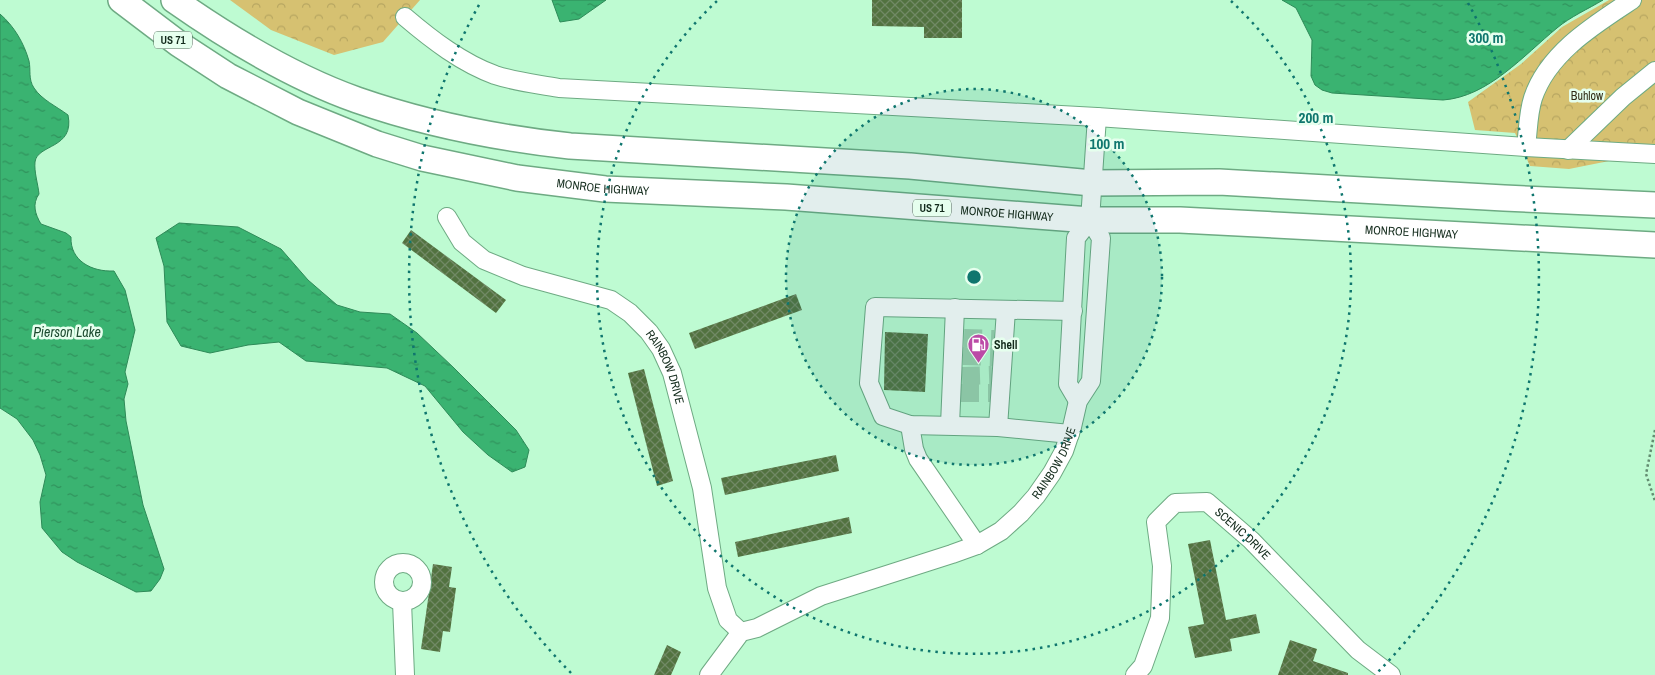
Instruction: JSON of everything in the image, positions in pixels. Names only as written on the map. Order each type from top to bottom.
[{"type":"highway","name":"MONROE HIGHWAY","points":[[121,0],[179,44],[228,76],[298,112],[377,144],[439,162],[517,178],[605,189],[786,197],[1090,220],[1180,220],[1655,245]]},
{"type":"highway","name":"US 71","points":[[174,0],[244,46],[314,82],[356,100],[437,124],[514,139],[570,146],[910,166],[1092,183],[1220,182],[1655,205]]},
{"type":"street","points":[[1526,147],[1533,99],[1546,72],[1564,51],[1598,22],[1632,0]]},
{"type":"street","points":[[405,17],[447,50],[470,63],[494,74],[520,82],[559,88],[1098,117],[1568,150],[1655,154]]},
{"type":"street","points":[[1568,150],[1622,97],[1655,70]]},
{"type":"street","name":"RAINBOW DRIVE","points":[[447,217],[462,242],[484,260],[523,276],[612,300],[649,332],[661,349],[672,373],[702,488],[717,588],[728,620],[740,632],[757,628],[821,596],[977,545],[1001,531],[1036,496],[1060,458],[1070,434],[1078,401],[1091,381],[1101,238],[1090,220],[1098,117]]},
{"type":"street","points":[[1078,401],[1068,384],[1076,238],[1090,220]]},
{"type":"street","points":[[1070,434],[998,427],[910,425],[883,416],[869,384],[875,307],[1073,310]]},
{"type":"street","points":[[950,425],[956,384],[959,338],[955,308]]},
{"type":"street","points":[[998,427],[995,394],[996,376],[999,339],[1006,310]]},
{"type":"street","points":[[910,425],[914,449],[918,459],[977,545]]},
{"type":"street","name":"SCENIC DRIVE","points":[[1135,675],[1143,666],[1160,618],[1162,566],[1156,522],[1176,503],[1207,502],[1251,540],[1358,650],[1391,675]]},
{"type":"street","points":[[402,602],[405,675]]},
{"type":"street","points":[[708,675],[740,632]]},
{"type":"path","points":[[1655,430],[1646,474],[1655,500]]},
{"type":"green space","points":[[230,0],[420,0],[383,42],[334,55],[271,30]]},
{"type":"green space","name":"Buhlow","points":[[1609,0],[1655,0],[1655,163],[1609,161],[1569,169],[1530,166],[1515,133],[1475,130],[1468,102],[1521,64],[1562,27]]},
{"type":"water","points":[[552,0],[606,0],[579,19],[560,22]]},
{"type":"water","points":[[1282,0],[1603,0],[1562,24],[1505,73],[1490,83],[1459,97],[1443,100],[1332,93],[1322,90],[1315,85],[1311,76],[1312,40],[1296,8]]},
{"type":"water","name":"Pierson Lake","points":[[0,14],[14,29],[24,48],[29,61],[30,78],[34,88],[45,99],[68,115],[69,126],[66,134],[61,140],[37,156],[35,162],[39,194],[35,205],[37,216],[41,224],[66,233],[71,237],[74,253],[78,259],[90,267],[114,271],[125,290],[135,330],[125,372],[128,384],[124,399],[126,421],[143,505],[164,569],[160,579],[151,591],[136,592],[77,562],[62,552],[42,528],[40,502],[46,475],[40,455],[33,440],[17,419],[0,408]]},
{"type":"water","points":[[179,223],[238,227],[281,249],[308,280],[337,305],[360,312],[390,314],[417,333],[516,430],[529,450],[525,467],[512,472],[488,455],[463,432],[425,386],[387,368],[306,361],[279,342],[248,345],[210,353],[181,346],[167,322],[164,266],[156,238]]},
{"type":"building","points":[[872,0],[962,0],[962,38],[924,38],[924,27],[872,26]]},
{"type":"building","points":[[411,230],[506,300],[496,313],[402,243]]},
{"type":"building","points":[[796,294],[802,310],[695,349],[689,333]]},
{"type":"building","points":[[885,332],[928,334],[925,392],[884,390]]},
{"type":"building","points":[[644,369],[673,481],[657,486],[628,373]]},
{"type":"building","points":[[836,455],[839,471],[725,495],[721,478]]},
{"type":"building","points":[[849,517],[852,533],[738,557],[735,542]]},
{"type":"building","points":[[1210,540],[1226,620],[1256,614],[1260,633],[1230,639],[1232,651],[1195,658],[1188,627],[1204,624],[1188,544]]},
{"type":"building","points":[[433,564],[452,567],[449,587],[456,588],[450,632],[443,631],[440,652],[421,649]]},
{"type":"building","points":[[1290,640],[1317,649],[1313,661],[1348,673],[1348,675],[1278,675]]},
{"type":"building","points":[[667,645],[681,652],[671,675],[654,675]]},
{"type":"tunnel","points":[[964,338],[994,339]]},
{"type":"tunnel","points":[[963,356],[993,357]]},
{"type":"tunnel","points":[[962,376],[992,375]]},
{"type":"tunnel","points":[[961,393],[991,393]]},
{"type":"place","name":"Shell","points":[[978,364]]}]
